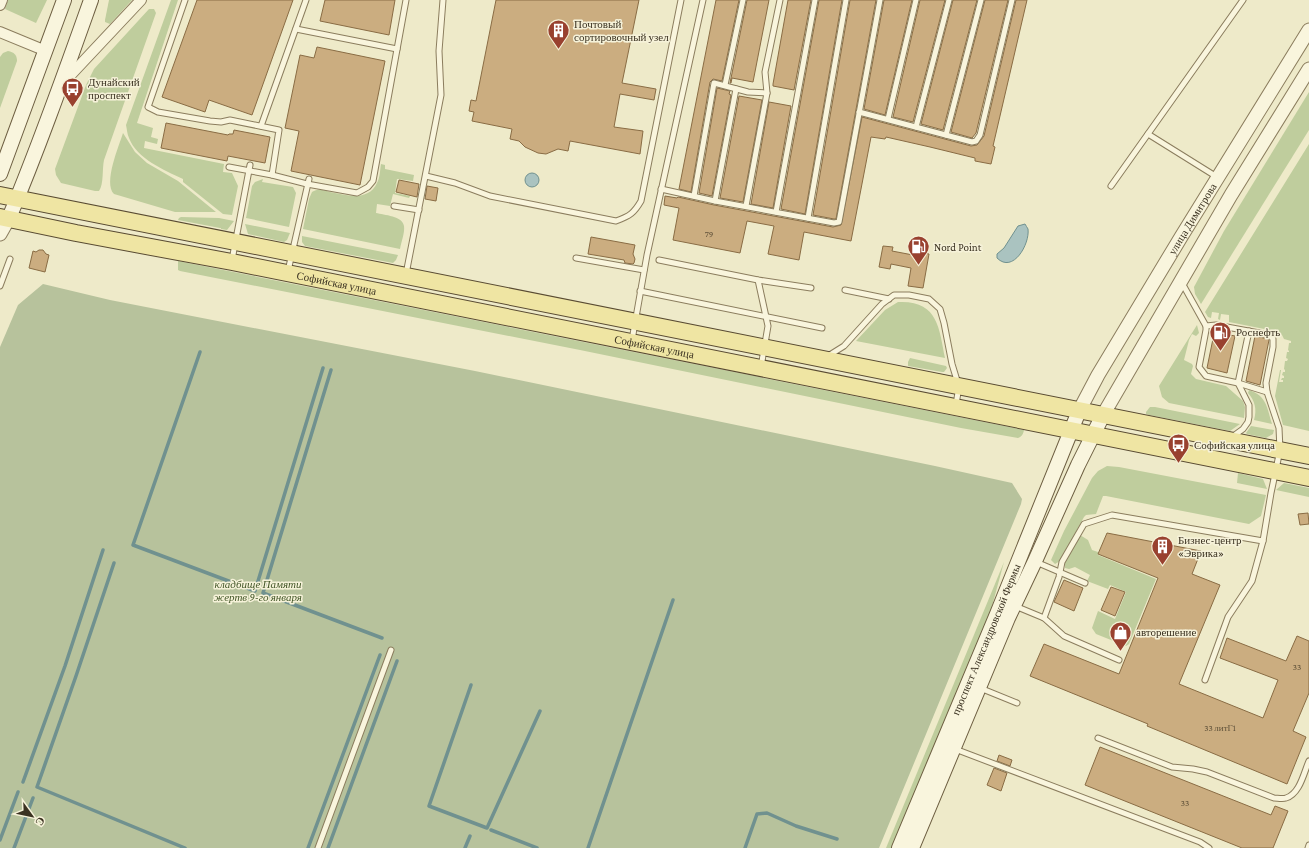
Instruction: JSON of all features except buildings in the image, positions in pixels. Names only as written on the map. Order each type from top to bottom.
[{"type":"main road","points":[[0,174],[64,0]]},
{"type":"main road","points":[[4,218],[17,198],[31,165],[91,0]]},
{"type":"main road","name":"Софийская улица","points":[[0,195],[1309,456]]},
{"type":"main road","name":"Софийская улица","points":[[4,218],[288,273],[1309,478]]},
{"type":"main road","name":"проспект Александровской Фермы","points":[[899,848],[1079,410]]},
{"type":"main road","name":"проспект Александровской Фермы","points":[[912,848],[1014,606],[1103,415]]},
{"type":"street","points":[[0,5],[2,0]]},
{"type":"street","points":[[61,84],[141,0]]},
{"type":"street","name":"улица Димитрова","points":[[1079,410],[1098,374],[1309,30]]},
{"type":"street","points":[[0,32],[46,51]]},
{"type":"street","name":"улица Димитрова","points":[[1103,415],[1231,194],[1309,69]]},
{"type":"street","points":[[0,234],[4,218]]},
{"type":"lane","points":[[185,0],[148,107],[158,112],[210,121],[221,122],[230,120],[279,130],[272,175]]},
{"type":"lane","points":[[262,126],[306,0]]},
{"type":"lane","points":[[229,166],[250,168],[272,175],[308,181],[357,193],[368,187],[373,181],[406,0]]},
{"type":"lane","points":[[406,276],[441,95],[439,51],[443,0]]},
{"type":"lane","points":[[426,176],[455,183],[490,196],[616,221],[627,217],[635,211],[641,201],[681,0]]},
{"type":"lane","points":[[631,343],[661,189],[703,0]]},
{"type":"lane","points":[[725,85],[743,0]]},
{"type":"lane","points":[[746,206],[767,93],[765,72],[780,0]]},
{"type":"lane","points":[[776,212],[815,0]]},
{"type":"lane","points":[[808,218],[846,0]]},
{"type":"lane","points":[[661,189],[715,201],[834,223],[839,222],[880,0]]},
{"type":"lane","points":[[888,119],[916,0]]},
{"type":"lane","points":[[916,127],[949,0]]},
{"type":"lane","points":[[946,135],[981,0]]},
{"type":"lane","points":[[859,112],[972,142],[976,141],[980,135],[1012,0]]},
{"type":"lane","points":[[1111,186],[1243,0]]},
{"type":"lane","points":[[296,29],[397,49]]},
{"type":"lane","points":[[694,196],[714,83],[748,92],[767,93]]},
{"type":"lane","points":[[715,201],[736,89]]},
{"type":"lane","points":[[1148,134],[1218,178]]},
{"type":"lane","points":[[232,262],[250,168]]},
{"type":"lane","points":[[288,273],[308,181]]},
{"type":"lane","points":[[394,206],[419,210]]},
{"type":"lane","points":[[576,258],[644,270]]},
{"type":"lane","points":[[0,286],[10,259]]},
{"type":"lane","points":[[659,260],[758,280],[811,288]]},
{"type":"lane","points":[[758,280],[768,326],[760,368]]},
{"type":"lane","points":[[1181,281],[1206,326],[1199,367],[1206,376],[1238,383],[1266,392]]},
{"type":"lane","points":[[845,290],[889,299]]},
{"type":"lane","points":[[640,291],[822,328]]},
{"type":"lane","points":[[822,360],[844,346],[882,304],[894,295],[910,295],[929,299],[940,309],[952,364],[959,387],[955,407]]},
{"type":"lane","points":[[1205,680],[1228,617],[1252,581],[1263,540],[1280,450],[1279,428],[1266,392],[1266,383],[1274,347],[1273,340],[1270,335],[1216,325],[1206,326]]},
{"type":"lane","points":[[1227,440],[1243,429],[1249,418],[1249,405],[1238,383],[1250,331]]},
{"type":"lane","points":[[1044,618],[1059,577],[1062,562],[1084,524],[1112,515],[1263,540]]},
{"type":"lane","points":[[1035,562],[1085,583]]},
{"type":"lane","points":[[1014,606],[1044,618],[1064,636],[1119,660]]},
{"type":"lane","points":[[318,848],[391,650]]},
{"type":"lane","points":[[979,688],[1017,703]]},
{"type":"lane","points":[[1098,738],[1172,767],[1207,772],[1274,798],[1285,799],[1293,794],[1298,788],[1309,760]]},
{"type":"lane","points":[[953,748],[1200,842],[1209,848]]},
{"type":"green space","points":[[8,0],[47,0],[36,23],[5,9]]},
{"type":"green space","points":[[109,0],[132,0],[110,24],[105,22]]},
{"type":"green space","points":[[171,0],[178,0],[137,123],[153,128],[151,137],[158,139],[157,144],[145,141],[144,148],[224,164],[223,172],[232,173],[238,186],[232,215],[223,214],[183,182],[183,179],[160,168],[145,158],[138,152],[128,135],[126,125]]},
{"type":"green space","points":[[149,9],[154,9],[156,13],[104,160],[101,188],[99,191],[95,191],[61,183],[56,175],[55,169],[86,85],[94,69]]},
{"type":"green space","points":[[8,51],[15,54],[17,61],[0,108],[0,57],[3,53]]},
{"type":"green space","points":[[1309,92],[1309,130],[1201,304],[1195,294],[1194,287],[1224,231]]},
{"type":"green space","points":[[123,133],[135,152],[147,163],[178,181],[216,212],[175,212],[114,194],[111,189],[110,182],[111,173],[115,155]]},
{"type":"green space","points":[[1309,144],[1309,431],[1283,425],[1275,396],[1280,370],[1279,382],[1283,382],[1283,380],[1281,380],[1284,378],[1282,375],[1283,372],[1285,372],[1285,361],[1288,359],[1286,358],[1287,352],[1289,352],[1289,343],[1291,343],[1291,341],[1284,339],[1282,335],[1274,331],[1229,322],[1229,315],[1221,314],[1220,320],[1218,319],[1219,313],[1212,312],[1211,318],[1208,317],[1205,312]]},
{"type":"green space","points":[[381,164],[385,165],[385,169],[414,175],[413,181],[397,179],[395,193],[410,196],[409,198],[393,194],[390,206],[377,204],[376,213],[393,216],[403,223],[404,232],[400,249],[303,229],[309,199],[312,192],[321,190],[343,195],[356,196],[368,193],[373,189],[378,181]]},
{"type":"green space","points":[[263,179],[262,182],[293,187],[296,193],[289,227],[246,218],[252,186],[255,182]]},
{"type":"green space","points":[[181,217],[219,218],[234,221],[227,230],[178,220]]},
{"type":"green space","points":[[245,224],[290,233],[287,240],[284,242],[248,234]]},
{"type":"green space","points":[[302,236],[398,255],[393,263],[305,246],[302,242]]},
{"type":"green space","points":[[178,261],[1024,430],[1022,436],[1018,438],[961,428],[580,350],[180,271],[178,270]]},
{"type":"green space","name":"кладбище Памяти жертв 9-го января","points":[[43,284],[110,300],[475,371],[1012,483],[1022,499],[1021,504],[879,848],[0,848],[0,347],[18,305]]},
{"type":"green space","points":[[898,302],[911,303],[921,306],[929,311],[938,327],[945,358],[856,341],[885,310]]},
{"type":"green space","points":[[1197,325],[1199,333],[1196,336],[1192,334],[1184,360],[1193,366],[1191,374],[1196,379],[1226,386],[1243,401],[1245,407],[1244,418],[1169,403],[1162,397],[1159,386]]},
{"type":"green space","points":[[910,358],[946,366],[947,368],[944,372],[942,372],[908,366]]},
{"type":"green space","points":[[1249,390],[1263,399],[1272,424],[1254,420],[1255,405],[1248,393]]},
{"type":"green space","points":[[1150,407],[1240,424],[1230,431],[1146,414]]},
{"type":"green space","points":[[1251,426],[1274,430],[1273,434],[1266,438],[1247,434],[1246,433]]},
{"type":"green space","points":[[1107,466],[1266,495],[1261,516],[1249,524],[1103,496],[1096,514],[1086,515],[1084,517],[1060,561],[1055,564],[1051,560],[1064,531],[1092,478],[1098,471]]},
{"type":"green space","points":[[1238,473],[1263,479],[1267,489],[1237,483]]},
{"type":"green space","points":[[1284,483],[1309,488],[1309,497],[1276,490]]},
{"type":"green space","points":[[1080,535],[1088,540],[1092,550],[1098,552],[1098,555],[1156,579],[1129,644],[1126,646],[1096,634],[1092,628],[1098,611],[1115,619],[1126,592],[1110,585],[1108,589],[1087,581],[1090,575],[1075,567],[1069,569],[1065,568],[1065,562]]},
{"type":"green space","points":[[1004,562],[991,610],[891,848],[886,848]]},
{"type":"water","points":[[529,173],[535,173],[539,177],[539,183],[535,187],[529,187],[525,183],[525,177]]},
{"type":"water","points":[[1025,224],[1028,229],[1028,235],[1019,255],[1014,260],[1009,262],[1003,262],[997,258],[997,254],[1004,248],[1018,226]]},
{"type":"waterway","points":[[200,352],[133,545],[255,591],[323,368]]},
{"type":"waterway","points":[[331,370],[263,593],[382,638]]},
{"type":"waterway","points":[[23,782],[65,666],[103,550]]},
{"type":"waterway","points":[[114,563],[37,787],[185,848]]},
{"type":"waterway","points":[[588,848],[673,600]]},
{"type":"waterway","points":[[308,848],[380,655]]},
{"type":"waterway","points":[[328,848],[397,661]]},
{"type":"waterway","points":[[471,685],[429,806],[487,828],[540,711]]},
{"type":"waterway","points":[[0,840],[18,792]]},
{"type":"waterway","points":[[14,848],[33,798]]},
{"type":"waterway","points":[[745,848],[757,814],[767,813],[796,826],[837,839]]},
{"type":"waterway","points":[[491,830],[537,848]]},
{"type":"waterway","points":[[465,848],[470,836]]},
{"type":"place","name":"Почтовый сортировочный узел","points":[[558,50]]},
{"type":"place","name":"Дунайский проспект","points":[[72,108]]},
{"type":"place","name":"Nord Point","points":[[918,266]]},
{"type":"place","name":"Роснефть","points":[[1221,352]]},
{"type":"place","name":"Софийская улица","points":[[1179,464]]},
{"type":"place","name":"Бизнес-центр «Эврика»","points":[[1162,566]]},
{"type":"place","name":"авторешение","points":[[1121,652]]}]
